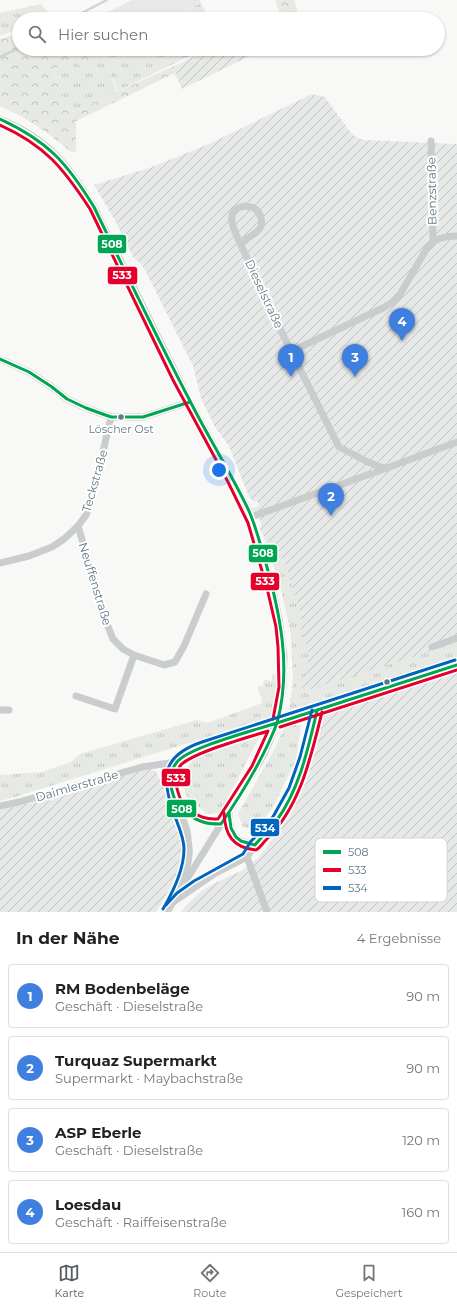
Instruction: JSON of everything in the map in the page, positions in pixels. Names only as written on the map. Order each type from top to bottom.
[{"type":"street","points":[[0,119],[16,125],[57,155],[76,178],[94,207],[190,402],[251,517],[271,582],[279,618],[284,657],[283,686],[281,707],[269,743],[259,763],[229,813],[167,912]]},
{"type":"street","name":"Benzstraße","points":[[431,141],[433,241]]},
{"type":"street","name":"Dieselstraße","points":[[240,243],[258,231],[261,226],[261,215],[258,210],[252,207],[240,207],[234,211],[231,221],[240,243],[292,351],[340,447],[380,468],[388,468]]},
{"type":"street","points":[[292,351],[393,302],[399,296],[427,248],[433,241],[446,236],[457,236]]},
{"type":"street","points":[[0,359],[29,372],[67,399],[111,418],[143,417],[190,402]]},
{"type":"street","name":"Teckstraße","points":[[0,563],[45,551],[64,539],[78,526],[86,515],[93,495],[111,418]]},
{"type":"street","points":[[251,517],[457,442]]},
{"type":"street","name":"Neuffenstraße","points":[[78,526],[107,624],[113,639],[123,649],[164,665],[175,662],[184,646],[206,594]]},
{"type":"street","points":[[432,647],[457,638]]},
{"type":"street","points":[[76,696],[115,709],[134,654]]},
{"type":"street","name":"Daimlerstraße","points":[[0,806],[20,802],[142,767],[177,762],[185,754],[198,749],[457,665]]},
{"type":"street","points":[[0,710],[9,710]]},
{"type":"street","points":[[173,902],[214,874],[248,857],[255,845],[268,832],[286,805],[301,770],[317,711]]},
{"type":"street","points":[[173,902],[186,869],[189,849],[187,831],[171,789],[170,779],[177,762]]},
{"type":"street","points":[[177,805],[195,819],[204,823],[221,824]]},
{"type":"street","points":[[229,813],[229,823],[239,840],[255,845]]},
{"type":"street","points":[[248,857],[267,912]]},
{"type":"shaded area","points":[[132,0],[200,0],[201,3],[183,12],[108,12]]},
{"type":"shaded area","points":[[312,94],[325,97],[351,133],[364,140],[457,144],[457,912],[181,912],[188,903],[203,890],[241,871],[259,857],[291,814],[307,780],[317,746],[328,698],[289,710],[293,683],[291,634],[279,580],[264,537],[260,530],[261,523],[257,513],[250,509],[259,506],[258,502],[253,501],[249,497],[229,446],[215,427],[201,398],[193,366],[146,272],[142,265],[133,257],[117,224],[94,185],[152,167],[209,144]]},
{"type":"shaded area","points":[[149,769],[156,771],[183,833],[185,846],[185,856],[181,869],[156,912],[0,912],[0,810],[46,799],[137,771]]},
{"type":"green space","points":[[275,0],[294,0],[298,12],[279,12]]},
{"type":"green space","points":[[201,3],[206,12],[183,12]]},
{"type":"green space","points":[[41,4],[48,12],[12,12],[12,32],[0,36],[0,13]]},
{"type":"green space","points":[[12,35],[12,56],[99,56],[83,70],[74,59],[53,69],[70,113],[172,67],[175,73],[76,121],[76,152],[71,152],[37,126],[0,106],[0,39]]},
{"type":"green space","points":[[98,56],[190,56],[118,91],[107,66],[117,92],[70,113],[53,69],[74,59],[96,58]]},
{"type":"green space","points":[[133,56],[154,56],[156,59],[139,68]]},
{"type":"green space","points":[[195,56],[250,56],[182,89],[172,67]]},
{"type":"green space","points":[[264,537],[285,563],[301,616],[301,629],[308,652],[308,664],[301,692],[457,643],[457,656],[289,710],[293,690],[294,664],[290,627],[276,573]]},
{"type":"green space","points":[[272,674],[277,674],[276,694],[272,717],[0,801],[0,775],[42,772],[71,762],[80,754],[197,720],[207,723],[262,703],[258,686],[263,686],[264,680],[272,681]]},
{"type":"green space","points":[[286,724],[301,725],[296,760],[273,807],[256,830],[243,827],[238,814],[275,748]]},
{"type":"green space","points":[[261,734],[220,813],[207,814],[186,796],[181,777],[197,754]]},
{"type":"waterway","points":[[84,12],[107,0]]},
{"type":"waterway","points":[[0,57],[12,51]]},
{"type":"transit line","name":"508","points":[[0,119],[17,127],[44,145],[65,166],[84,191],[94,207],[196,413],[249,511],[258,536],[270,580],[282,641],[284,682],[277,723]]},
{"type":"transit line","name":"533","points":[[0,125],[29,141],[52,160],[62,170],[90,209],[173,380],[228,482],[248,523],[267,588],[276,627],[279,687],[273,719]]},
{"type":"transit line","name":"508","points":[[0,359],[29,372],[67,399],[111,417],[143,417],[190,402]]},
{"type":"transit line","name":"534","points":[[163,909],[180,873],[184,857],[183,840],[170,801],[166,779],[172,761],[178,754],[202,742],[455,660]]},
{"type":"transit line","name":"508","points":[[277,723],[457,665]]},
{"type":"transit line","name":"533","points":[[280,727],[457,670]]},
{"type":"transit line","name":"534","points":[[166,905],[177,893],[194,881],[243,854],[251,841],[265,828],[289,788],[300,757],[312,710]]},
{"type":"transit line","name":"508","points":[[229,813],[231,828],[236,837],[241,841],[255,845],[277,820],[292,795],[302,767],[317,711]]},
{"type":"transit line","name":"533","points":[[224,813],[228,834],[236,843],[248,849],[256,850],[260,847],[277,828],[296,798],[308,764],[322,712]]},
{"type":"transit line","name":"508","points":[[277,723],[252,775],[221,824],[209,824],[199,821],[180,807],[173,795],[170,781],[172,771],[177,762],[184,756],[208,745],[277,723]]},
{"type":"transit line","name":"533","points":[[268,731],[252,766],[218,819],[199,816],[184,804],[177,790],[176,782],[176,774],[180,766],[186,761],[207,751],[268,731]]},
{"type":"place","name":"Loesdau","points":[[402,341]]},
{"type":"place","name":"RM Bodenbeläge","points":[[291,377]]},
{"type":"place","name":"ASP Eberle","points":[[355,377]]},
{"type":"place","name":"Löscher Ost","points":[[121,417]]},
{"type":"place","name":"Turquaz Supermarkt","points":[[331,516]]}]
